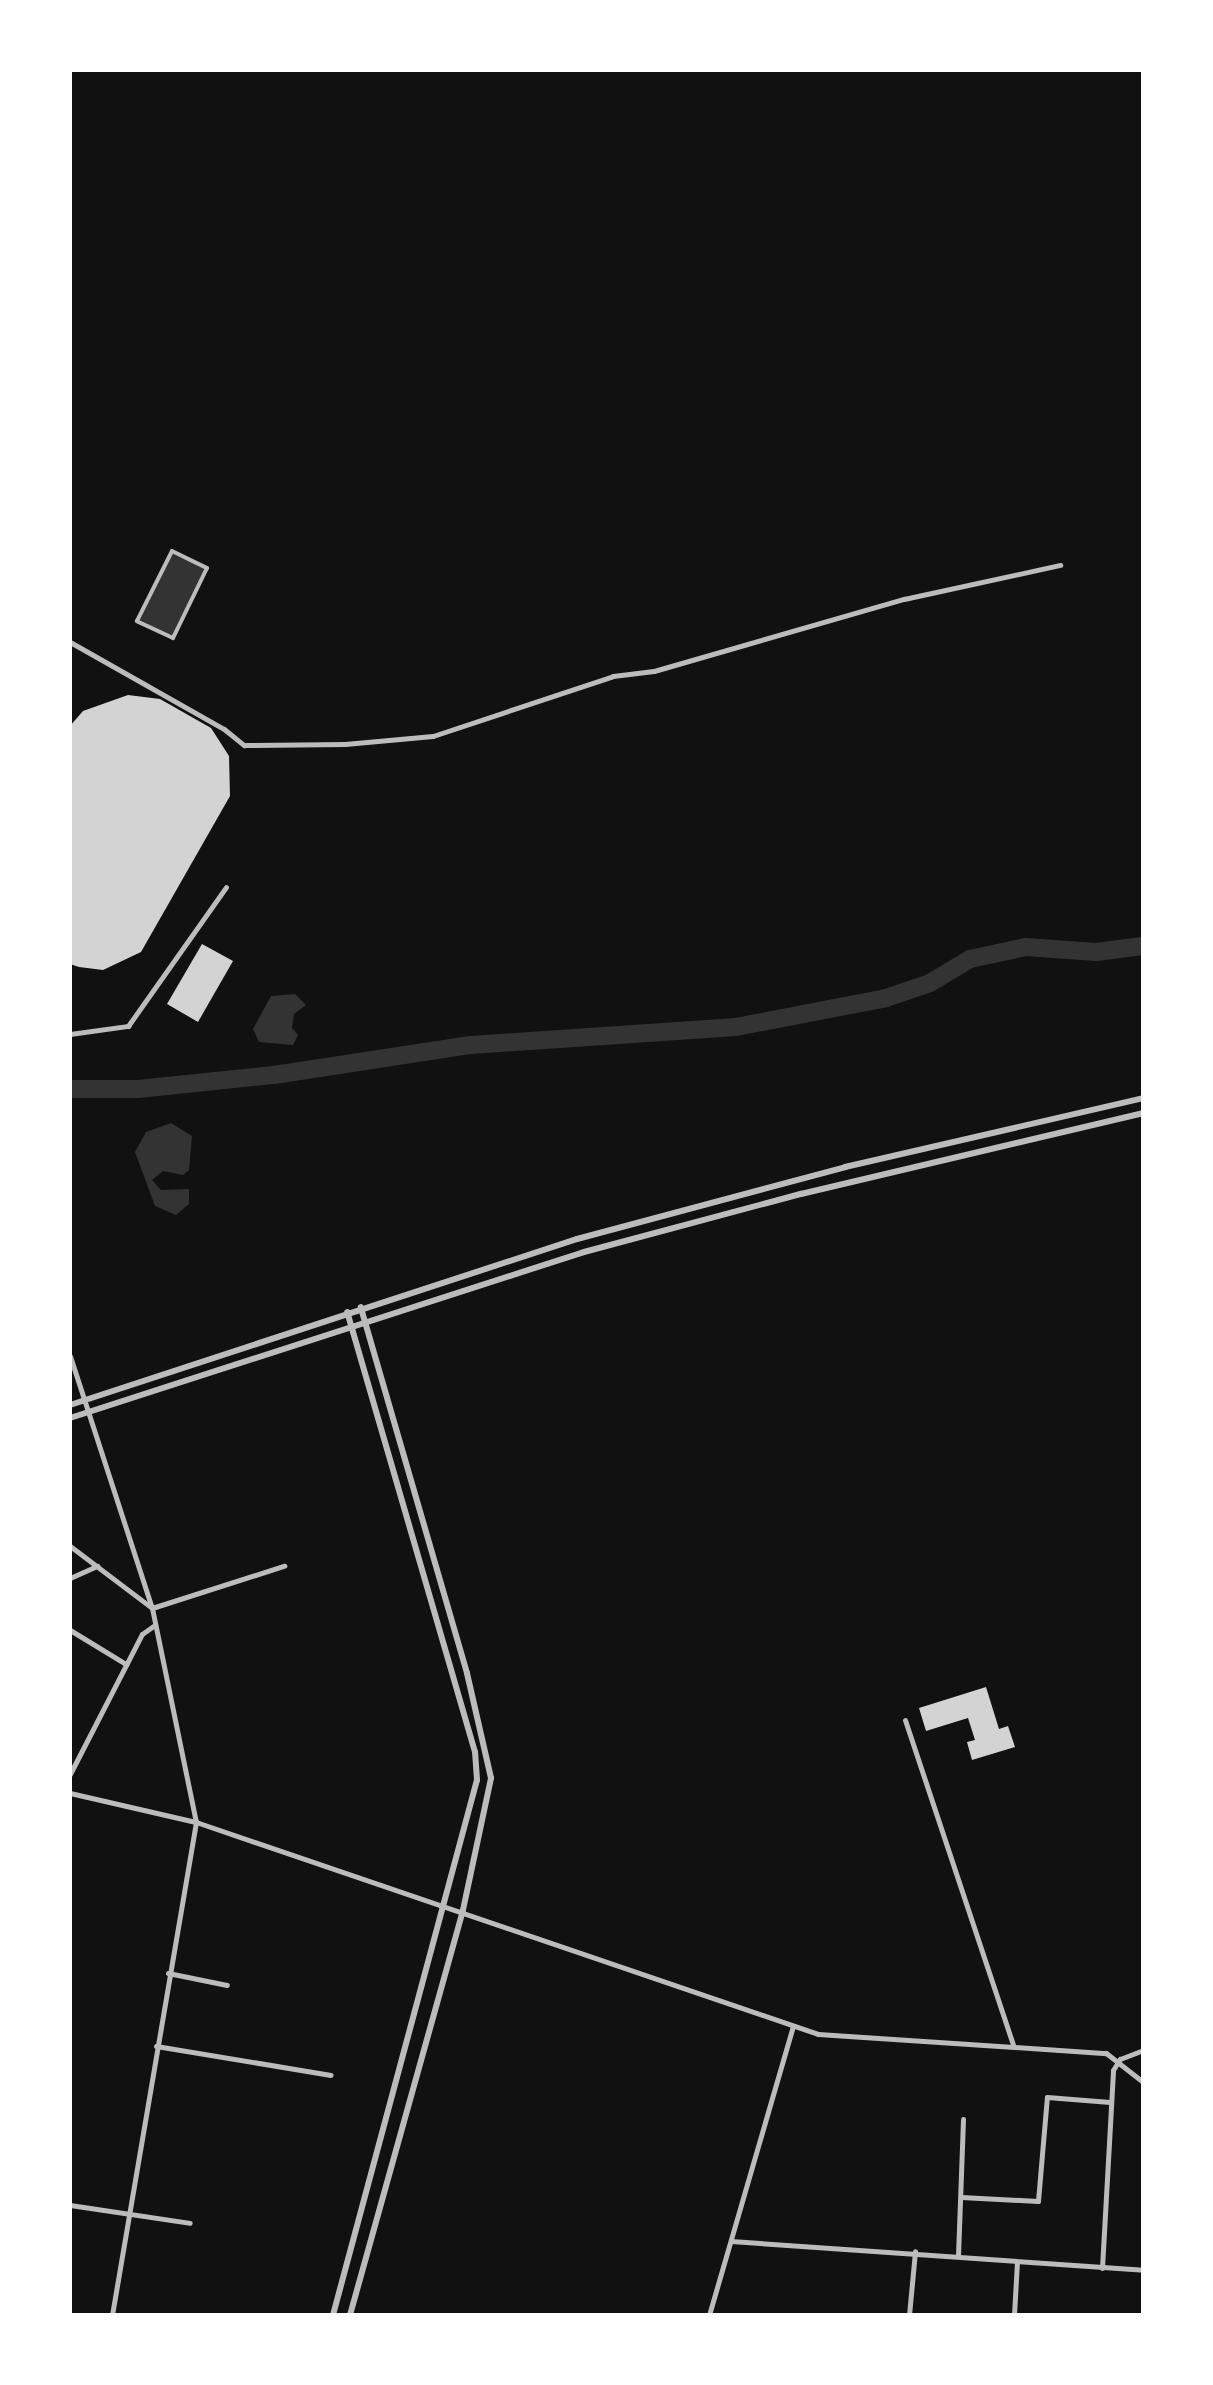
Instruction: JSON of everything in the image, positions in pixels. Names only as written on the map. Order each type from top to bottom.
[{"type":"street","points":[[172,551],[207,568],[173,638],[137,621],[172,551]]},
{"type":"street","points":[[70,642],[224,729],[244,745],[345,744],[433,736],[613,676],[654,671],[904,599],[1060,565]]},
{"type":"street","points":[[70,1034],[128,1026],[226,887]]},
{"type":"street","points":[[70,1405],[361,1307],[607,1231],[845,1167],[1143,1098]]},
{"type":"street","points":[[70,1418],[584,1252],[801,1194],[1143,1113]]},
{"type":"street","points":[[350,2315],[463,1910],[487,1802],[487,1751],[361,1307]]},
{"type":"street","points":[[333,2315],[476,1793],[475,1752],[347,1312]]},
{"type":"street","points":[[70,1356],[152,1608],[196,1822],[112,2315]]},
{"type":"street","points":[[70,1546],[152,1608]]},
{"type":"street","points":[[70,1578],[97,1566]]},
{"type":"street","points":[[152,1608],[284,1566]]},
{"type":"street","points":[[70,1774],[142,1634],[155,1625]]},
{"type":"street","points":[[70,1630],[126,1664]]},
{"type":"street","points":[[905,1720],[1013,2046]]},
{"type":"street","points":[[70,1793],[196,1822],[447,1904],[793,2026],[838,2037],[1013,2046],[1120,2059],[1143,2050]]},
{"type":"street","points":[[168,1973],[227,1985]]},
{"type":"street","points":[[709,2315],[793,2026]]},
{"type":"street","points":[[156,2046],[331,2075]]},
{"type":"street","points":[[1120,2059],[1143,2082]]},
{"type":"street","points":[[1102,2268],[1110,2102],[1120,2059]]},
{"type":"street","points":[[961,2197],[1038,2201],[1047,2097],[1110,2102]]},
{"type":"street","points":[[958,2256],[963,2119]]},
{"type":"street","points":[[70,2205],[190,2223]]},
{"type":"street","points":[[731,2241],[915,2251],[1017,2262],[1143,2270]]},
{"type":"street","points":[[909,2315],[915,2251]]},
{"type":"street","points":[[1014,2315],[1017,2262]]},
{"type":"shaded area","points":[[173,553],[205,569],[172,636],[140,620]]},
{"type":"shaded area","points":[[295,994],[306,1005],[294,1014],[292,1028],[298,1035],[293,1045],[259,1042],[253,1029],[271,996]]},
{"type":"shaded area","points":[[171,1123],[192,1136],[189,1170],[183,1175],[163,1171],[152,1180],[161,1190],[189,1189],[189,1204],[176,1215],[155,1206],[135,1152],[146,1132]]},
{"type":"building","points":[[128,695],[160,699],[211,728],[229,756],[230,796],[141,952],[103,970],[79,967],[70,964],[70,726],[83,711]]},
{"type":"building","points":[[202,944],[233,961],[198,1022],[167,1004]]},
{"type":"building","points":[[986,1687],[999,1729],[1008,1726],[1015,1747],[972,1760],[967,1742],[975,1740],[968,1718],[926,1731],[919,1708]]},
{"type":"waterway","points":[[70,1089],[138,1089],[274,1075],[471,1045],[736,1027],[886,998],[930,983],[970,959],[1026,947],[1096,952],[1143,946]]}]
